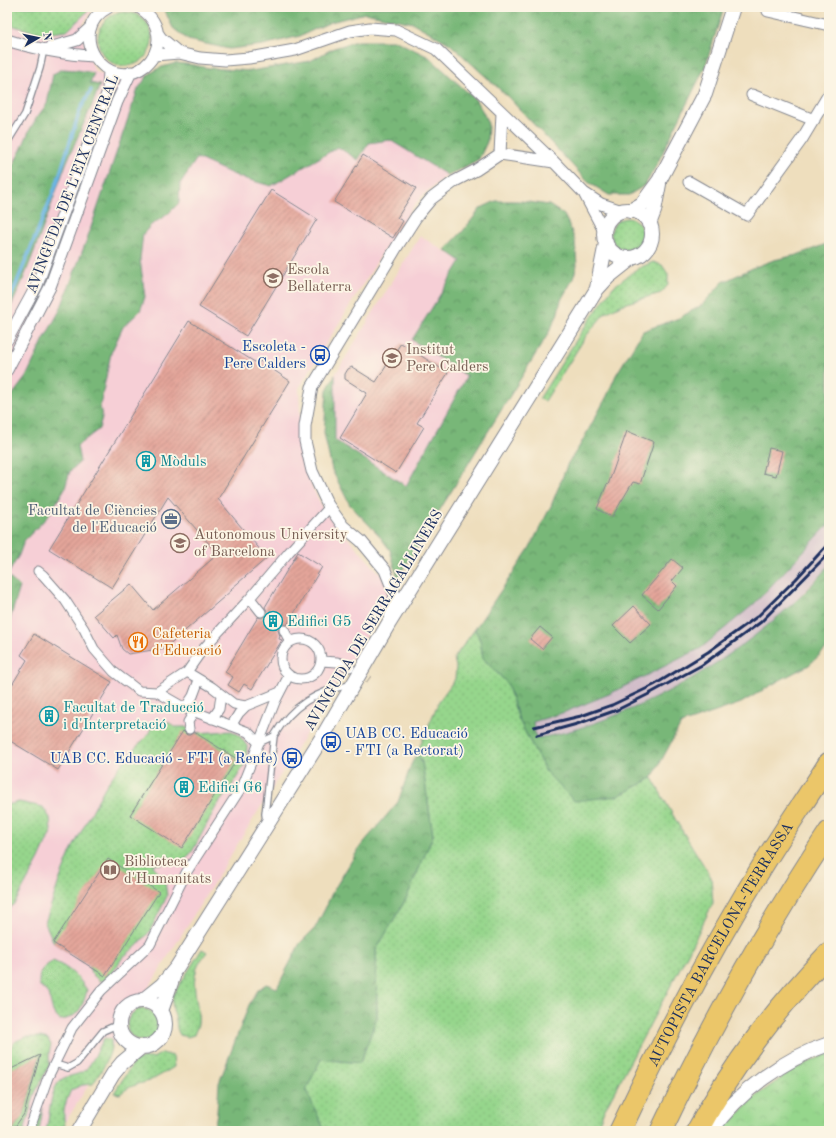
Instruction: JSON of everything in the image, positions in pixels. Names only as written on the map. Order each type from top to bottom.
[{"type":"highway","name":"AUTOPISTA BARCELONA-TERRASSA","points":[[620,1131],[642,1084],[706,962],[771,852],[829,763]]},
{"type":"highway","points":[[661,1131],[739,980],[806,866],[829,832]]},
{"type":"highway","points":[[697,1131],[730,1075],[753,1041],[779,1008],[829,953]]},
{"type":"street","points":[[45,49],[77,40],[91,27],[98,15],[109,7]]},
{"type":"street","points":[[91,27],[89,42],[93,56],[100,64],[109,70],[120,73],[131,72],[145,65],[154,55],[158,44],[154,22],[150,16],[138,7]]},
{"type":"street","points":[[605,237],[606,224],[610,218],[617,213],[642,204],[660,181],[705,94],[733,7]]},
{"type":"street","points":[[768,11],[829,25]]},
{"type":"street","points":[[154,55],[179,53],[200,58],[225,60],[249,58],[294,50],[350,31],[370,28],[396,30],[436,49],[554,162],[584,193],[600,204],[640,214],[649,224]]},
{"type":"street","points":[[157,32],[161,38],[179,53]]},
{"type":"street","points":[[7,40],[45,49],[93,56]]},
{"type":"street","name":"AVINGUDA DE L'EIX CENTRAL","points":[[7,340],[37,285],[108,91],[109,70]]},
{"type":"street","name":"AVINGUDA DE L'EIX CENTRAL","points":[[7,370],[50,288],[117,102],[131,72]]},
{"type":"street","points":[[752,94],[814,120]]},
{"type":"street","points":[[689,182],[747,216],[802,139],[829,94]]},
{"type":"street","points":[[500,154],[502,113]]},
{"type":"street","points":[[389,623],[394,595],[385,570],[361,541],[343,526],[328,505],[312,471],[305,441],[305,426],[312,387],[398,245],[416,217],[431,199],[455,181],[476,170],[500,154],[554,162]]},
{"type":"street","points":[[584,193],[611,251],[616,255],[625,258],[632,258],[641,254],[649,244],[651,236],[649,224],[654,211],[660,181]]},
{"type":"street","name":"AVINGUDA DE SERRAGALLINERS","points":[[597,289],[605,237]]},
{"type":"street","name":"AVINGUDA DE SERRAGALLINERS","points":[[142,1001],[162,985],[177,967],[266,828],[354,684],[389,623],[597,289],[608,277],[632,258]]},
{"type":"street","points":[[157,692],[187,672],[203,648],[250,598],[326,510]]},
{"type":"street","points":[[38,571],[65,600],[84,629],[94,649],[114,672],[139,691],[157,692],[194,712],[248,732],[259,743]]},
{"type":"street","points":[[250,598],[262,612]]},
{"type":"street","points":[[29,1131],[40,1097],[72,1028],[101,991],[150,945],[186,873],[241,788],[280,692],[289,675],[285,670],[281,658],[282,652],[290,642],[284,630]]},
{"type":"street","name":"AVINGUDA DE SERRAGALLINERS","points":[[289,675],[300,679],[312,676],[319,667],[321,661],[318,649],[309,640],[303,639],[290,642]]},
{"type":"street","name":"AVINGUDA DE SERRAGALLINERS","points":[[321,661],[337,662],[350,667]]},
{"type":"street","points":[[187,672],[212,687],[234,704],[246,706]]},
{"type":"street","points":[[185,708],[199,680]]},
{"type":"street","points":[[231,726],[246,706],[280,692]]},
{"type":"street","points":[[212,719],[219,709],[221,695]]},
{"type":"street","points":[[189,729],[188,722],[194,712]]},
{"type":"street","name":"AVINGUDA DE SERRAGALLINERS","points":[[161,1011],[168,988],[177,967]]},
{"type":"street","points":[[142,1001],[153,1004],[161,1011],[165,1022],[165,1028],[162,1036],[155,1044],[140,1048],[129,1044],[123,1038],[119,1024],[120,1017],[126,1008],[132,1004],[142,1001]]},
{"type":"street","points":[[113,1074],[123,1038]]},
{"type":"street","points":[[711,1131],[739,1098],[757,1083],[776,1069],[798,1057],[829,1044]]},
{"type":"street","points":[[79,1131],[113,1074],[122,1063],[140,1048]]},
{"type":"lane","points":[[7,143],[25,114],[45,49]]},
{"type":"lane","points":[[266,828],[265,814],[274,736],[279,727],[294,710],[308,700],[324,691],[354,684]]},
{"type":"lane","points":[[259,743],[274,736]]},
{"type":"lane","points":[[55,1064],[68,1068],[77,1063],[103,1031],[119,1024]]},
{"type":"shaded area","name":"Autonomous University of Barcelona","points":[[7,7],[94,7],[83,24],[84,43],[95,72],[121,77],[148,75],[159,68],[176,63],[209,68],[251,71],[310,61],[334,48],[357,41],[396,41],[429,57],[457,82],[475,99],[488,124],[487,142],[479,159],[447,175],[423,195],[412,208],[299,388],[301,447],[309,480],[322,507],[329,517],[382,576],[387,586],[387,603],[60,1131],[7,1131]]},
{"type":"shaded area","name":"Institut Pere Calders","points":[[420,236],[461,261],[412,340],[467,376],[406,486],[335,440],[335,375]]},
{"type":"shaded area","points":[[829,524],[829,565],[790,607],[752,639],[706,670],[619,715],[573,730],[536,739],[533,722],[565,712],[609,694],[701,648],[754,604]]},
{"type":"green space","points":[[7,7],[92,7],[67,31],[43,34],[7,24]]},
{"type":"green space","points":[[163,7],[724,7],[705,67],[645,185],[629,195],[609,195],[588,182],[508,97],[450,44],[413,23],[365,13],[331,22],[300,36],[263,45],[229,49],[188,40],[173,28]]},
{"type":"green space","points":[[125,12],[140,17],[144,20],[147,24],[152,39],[147,54],[144,58],[140,61],[125,66],[110,61],[106,58],[103,54],[98,39],[103,24],[106,20],[110,17]]},
{"type":"green space","points":[[357,41],[396,41],[429,57],[475,99],[488,124],[487,142],[479,159],[461,169],[447,175],[390,140],[369,143],[358,160],[338,147],[271,186],[239,177],[197,158],[180,184],[179,203],[168,214],[151,225],[143,234],[140,259],[145,297],[140,311],[123,327],[111,353],[100,406],[102,417],[99,429],[77,446],[80,462],[70,471],[65,488],[49,515],[24,541],[19,555],[7,576],[7,402],[26,377],[60,310],[87,239],[138,89],[148,75],[159,68],[176,63],[209,68],[251,71],[310,61],[334,48]]},
{"type":"green space","points":[[62,69],[94,73],[90,83],[100,85],[66,164],[31,259],[7,315],[7,176],[29,131],[47,104],[53,74]]},
{"type":"green space","points":[[496,201],[521,201],[549,205],[564,215],[575,241],[577,265],[573,279],[561,300],[557,316],[548,334],[398,578],[390,550],[378,534],[350,505],[332,470],[324,433],[327,390],[335,375],[335,440],[406,486],[467,376],[412,340],[461,261],[445,250],[463,231],[481,208]]},
{"type":"green space","points":[[624,218],[630,218],[640,225],[643,234],[642,240],[636,247],[630,250],[624,250],[614,243],[611,237],[611,231],[618,221]]},
{"type":"green space","points":[[829,243],[829,524],[754,604],[701,648],[609,694],[565,712],[533,722],[536,738],[571,731],[619,714],[645,703],[696,676],[721,660],[767,626],[800,597],[829,565],[829,646],[809,665],[741,703],[681,724],[652,778],[618,796],[574,801],[546,772],[519,720],[507,683],[483,658],[480,640],[475,629],[529,549],[551,506],[568,463],[579,447],[607,396],[616,375],[643,331],[679,318],[702,305],[723,282],[774,260],[797,255]]},
{"type":"green space","points":[[653,262],[662,265],[668,274],[668,285],[661,293],[623,304],[605,313],[586,336],[545,401],[539,399],[582,331],[613,287],[637,269]]},
{"type":"green space","points":[[7,576],[20,587],[7,629]]},
{"type":"green space","points":[[475,629],[480,640],[483,658],[507,683],[519,720],[546,772],[618,796],[652,778],[678,824],[711,877],[713,903],[606,1107],[595,1131],[325,1131],[306,1091],[320,1059],[360,1063],[377,1018],[376,950],[406,898],[433,836],[422,762],[417,753],[439,701],[455,679],[456,667],[454,658]]},
{"type":"green space","points":[[169,722],[174,727],[186,727],[194,733],[232,731],[239,735],[247,746],[246,762],[231,787],[216,807],[193,850],[186,859],[175,861],[166,854],[162,864],[152,864],[165,882],[167,896],[150,931],[137,946],[123,957],[107,981],[99,981],[91,973],[89,966],[54,943],[45,923],[71,851],[105,787],[120,766],[147,736],[153,725]]},
{"type":"green space","points":[[417,753],[422,762],[433,836],[406,899],[376,950],[377,1018],[360,1063],[321,1059],[306,1090],[325,1131],[214,1131],[219,1083],[249,1005],[258,990],[266,984],[277,988],[300,943],[315,928],[332,893],[360,847],[398,802],[411,765]]},
{"type":"green space","points":[[19,802],[43,807],[50,818],[51,832],[39,859],[15,903],[7,911],[7,805]]},
{"type":"green space","points":[[202,949],[207,952],[197,968],[194,982],[198,1010],[198,1024],[194,1035],[187,1037],[180,1035],[178,1031],[172,1002],[173,995]]},
{"type":"green space","points":[[53,961],[72,972],[87,990],[82,1006],[76,1014],[66,1019],[60,1020],[53,1012],[47,993],[39,985],[40,973]]},
{"type":"green space","points":[[140,1009],[146,1009],[156,1016],[159,1025],[158,1031],[152,1038],[146,1041],[140,1041],[130,1034],[127,1028],[127,1022],[134,1012]]},
{"type":"green space","points":[[26,1037],[40,1037],[48,1039],[51,1045],[49,1053],[49,1066],[34,1095],[24,1131],[12,1131],[24,1114],[40,1056],[7,1071],[7,1050],[16,1041]]},
{"type":"green space","points":[[104,1038],[111,1039],[110,1051],[106,1063],[93,1084],[82,1085],[71,1090],[65,1108],[65,1125],[62,1131],[46,1131],[51,1100],[58,1083],[64,1078],[78,1074],[85,1070],[93,1060]]},
{"type":"green space","points":[[162,1053],[173,1056],[174,1067],[149,1081],[131,1087],[120,1094],[114,1093],[134,1062],[144,1058],[153,1058]]},
{"type":"green space","points":[[829,1053],[829,1131],[722,1131],[756,1096],[793,1070]]},
{"type":"green space","points":[[43,1108],[39,1131],[36,1131],[38,1120]]},
{"type":"building","points":[[363,155],[416,188],[397,218],[403,221],[393,238],[334,202]]},
{"type":"building","points":[[271,190],[317,219],[246,336],[199,307]]},
{"type":"building","points":[[189,321],[258,364],[260,361],[290,381],[218,499],[267,558],[165,648],[128,654],[122,649],[117,635],[114,638],[94,615],[131,584],[153,610],[218,554],[168,497],[112,588],[49,549]]},
{"type":"building","points":[[401,343],[448,373],[417,423],[424,427],[396,473],[340,438],[367,393],[345,379],[345,374],[348,369],[352,367],[376,382]]},
{"type":"building","points":[[627,431],[654,442],[640,484],[633,482],[612,517],[597,509],[607,484],[608,485]]},
{"type":"building","points":[[769,448],[782,451],[776,476],[763,473]]},
{"type":"building","name":"Edifici G5","points":[[298,552],[322,567],[287,625],[282,625],[279,627],[279,639],[282,640],[252,689],[244,684],[239,692],[228,685],[233,677],[225,672],[258,617],[262,618],[266,615],[267,611],[265,607]]},
{"type":"building","points":[[672,559],[683,568],[672,581],[677,586],[658,609],[642,595]]},
{"type":"building","points":[[634,606],[651,624],[630,643],[613,626]]},
{"type":"building","points":[[540,627],[552,637],[542,649],[530,639]]},
{"type":"building","name":"Facultat de Traducció i d'Interpretació","points":[[34,634],[112,682],[58,770],[7,739],[7,693],[27,660],[21,655]]},
{"type":"building","name":"Edifici G6","points":[[183,731],[187,735],[194,732],[237,759],[182,848],[130,815]]},
{"type":"building","points":[[108,859],[159,892],[105,976],[53,943]]},
{"type":"building","points":[[40,1055],[24,1114],[12,1131],[7,1131],[7,1071]]},
{"type":"waterway","points":[[7,307],[57,183],[80,110],[91,90]]},
{"type":"tunnel","points":[[261,612],[284,630]]},
{"type":"tunnel","points":[[357,671],[369,680]]},
{"type":"railway","points":[[534,727],[581,716],[612,705],[654,685],[708,652],[758,616],[796,579],[829,543]]},
{"type":"railway","points":[[537,735],[577,724],[617,710],[702,665],[761,622],[829,553]]},
{"type":"place","name":"Escola Bellaterra","points":[[273,278]]},
{"type":"place","name":"Escoleta - Pere Calders","points":[[320,355]]},
{"type":"place","name":"Institut Pere Calders","points":[[392,358]]},
{"type":"place","name":"Mòduls","points":[[146,461]]},
{"type":"place","name":"Facultat de Ciències de l'Educació","points":[[171,519]]},
{"type":"place","name":"Autonomous University of Barcelona","points":[[180,543]]},
{"type":"place","name":"Edifici G5","points":[[273,621]]},
{"type":"place","name":"Cafeteria d'Educació","points":[[138,642]]},
{"type":"place","name":"Facultat de Traducció i d'Interpretació","points":[[49,716]]},
{"type":"place","name":"UAB CC. Educació - FTI (a Rectorat)","points":[[331,742]]},
{"type":"place","name":"UAB CC. Educació - FTI (a Renfe)","points":[[292,758]]},
{"type":"place","name":"Edifici G6","points":[[184,787]]},
{"type":"place","name":"Biblioteca d'Humanitats","points":[[110,870]]}]
